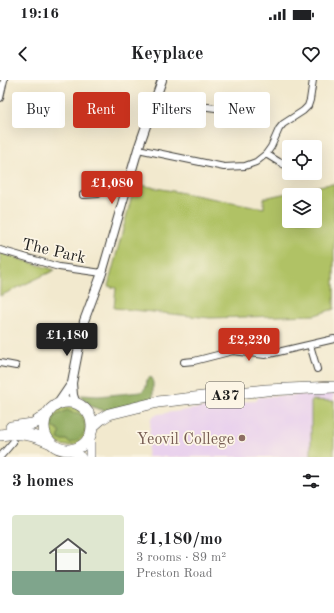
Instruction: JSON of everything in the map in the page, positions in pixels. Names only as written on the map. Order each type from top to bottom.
[{"type":"highway","name":"A37","points":[[71,450],[82,446],[91,431],[101,419],[109,414],[168,401],[266,390],[334,387]]},
{"type":"highway","points":[[0,428],[30,425],[48,414],[57,405],[67,402],[76,404]]},
{"type":"highway","name":"A37","points":[[76,404],[86,410],[109,414]]},
{"type":"highway","points":[[86,410],[91,420],[91,431]]},
{"type":"highway","points":[[48,414],[45,422],[45,429],[51,442]]},
{"type":"highway","points":[[7,442],[21,433],[51,442],[59,448],[71,450]]},
{"type":"main road","points":[[90,457],[91,431]]},
{"type":"main road","points":[[71,450],[80,457]]},
{"type":"street","points":[[0,98],[4,80]]},
{"type":"street","points":[[158,92],[162,80]]},
{"type":"street","points":[[138,149],[224,167],[245,166],[256,162],[266,154],[271,147],[279,129],[283,124],[308,106],[313,80]]},
{"type":"street","points":[[76,404],[72,392],[72,383],[84,321],[102,273],[138,149],[146,128]]},
{"type":"street","points":[[266,154],[282,164]]},
{"type":"street","points":[[83,195],[98,194],[108,183],[127,190]]},
{"type":"street","name":"The Park","points":[[0,250],[59,267],[102,273]]},
{"type":"street","points":[[184,362],[194,361],[233,351],[265,355],[334,339]]},
{"type":"street","points":[[310,345],[317,370]]},
{"type":"street","points":[[0,363],[16,366]]},
{"type":"street","points":[[57,405],[72,383]]},
{"type":"street","points":[[0,457],[7,442]]},
{"type":"shaded area","name":"Yeovil College","points":[[334,393],[334,457],[147,457],[151,418],[158,414],[216,406],[224,403],[255,401],[259,397]]},
{"type":"green space","points":[[135,184],[264,208],[264,198],[282,194],[282,228],[322,228],[322,188],[310,188],[334,184],[334,309],[315,315],[210,318],[114,308],[116,288],[108,286]]},
{"type":"green space","points":[[0,253],[55,270],[0,296]]},
{"type":"green space","points":[[149,377],[153,380],[153,399],[106,411],[92,407],[80,396],[141,392],[146,387]]},
{"type":"green space","points":[[311,400],[334,401],[334,457],[311,457]]},
{"type":"green space","points":[[72,406],[79,409],[85,415],[88,426],[87,434],[79,443],[72,446],[64,446],[57,443],[49,434],[48,422],[51,415],[60,407]]},
{"type":"green space","points":[[67,410],[73,413],[79,413],[85,426],[85,430],[81,437],[71,443],[67,440],[58,439],[60,433],[57,429],[51,427],[55,416]]},
{"type":"place","name":"Yeovil College","points":[[242,438]]}]
